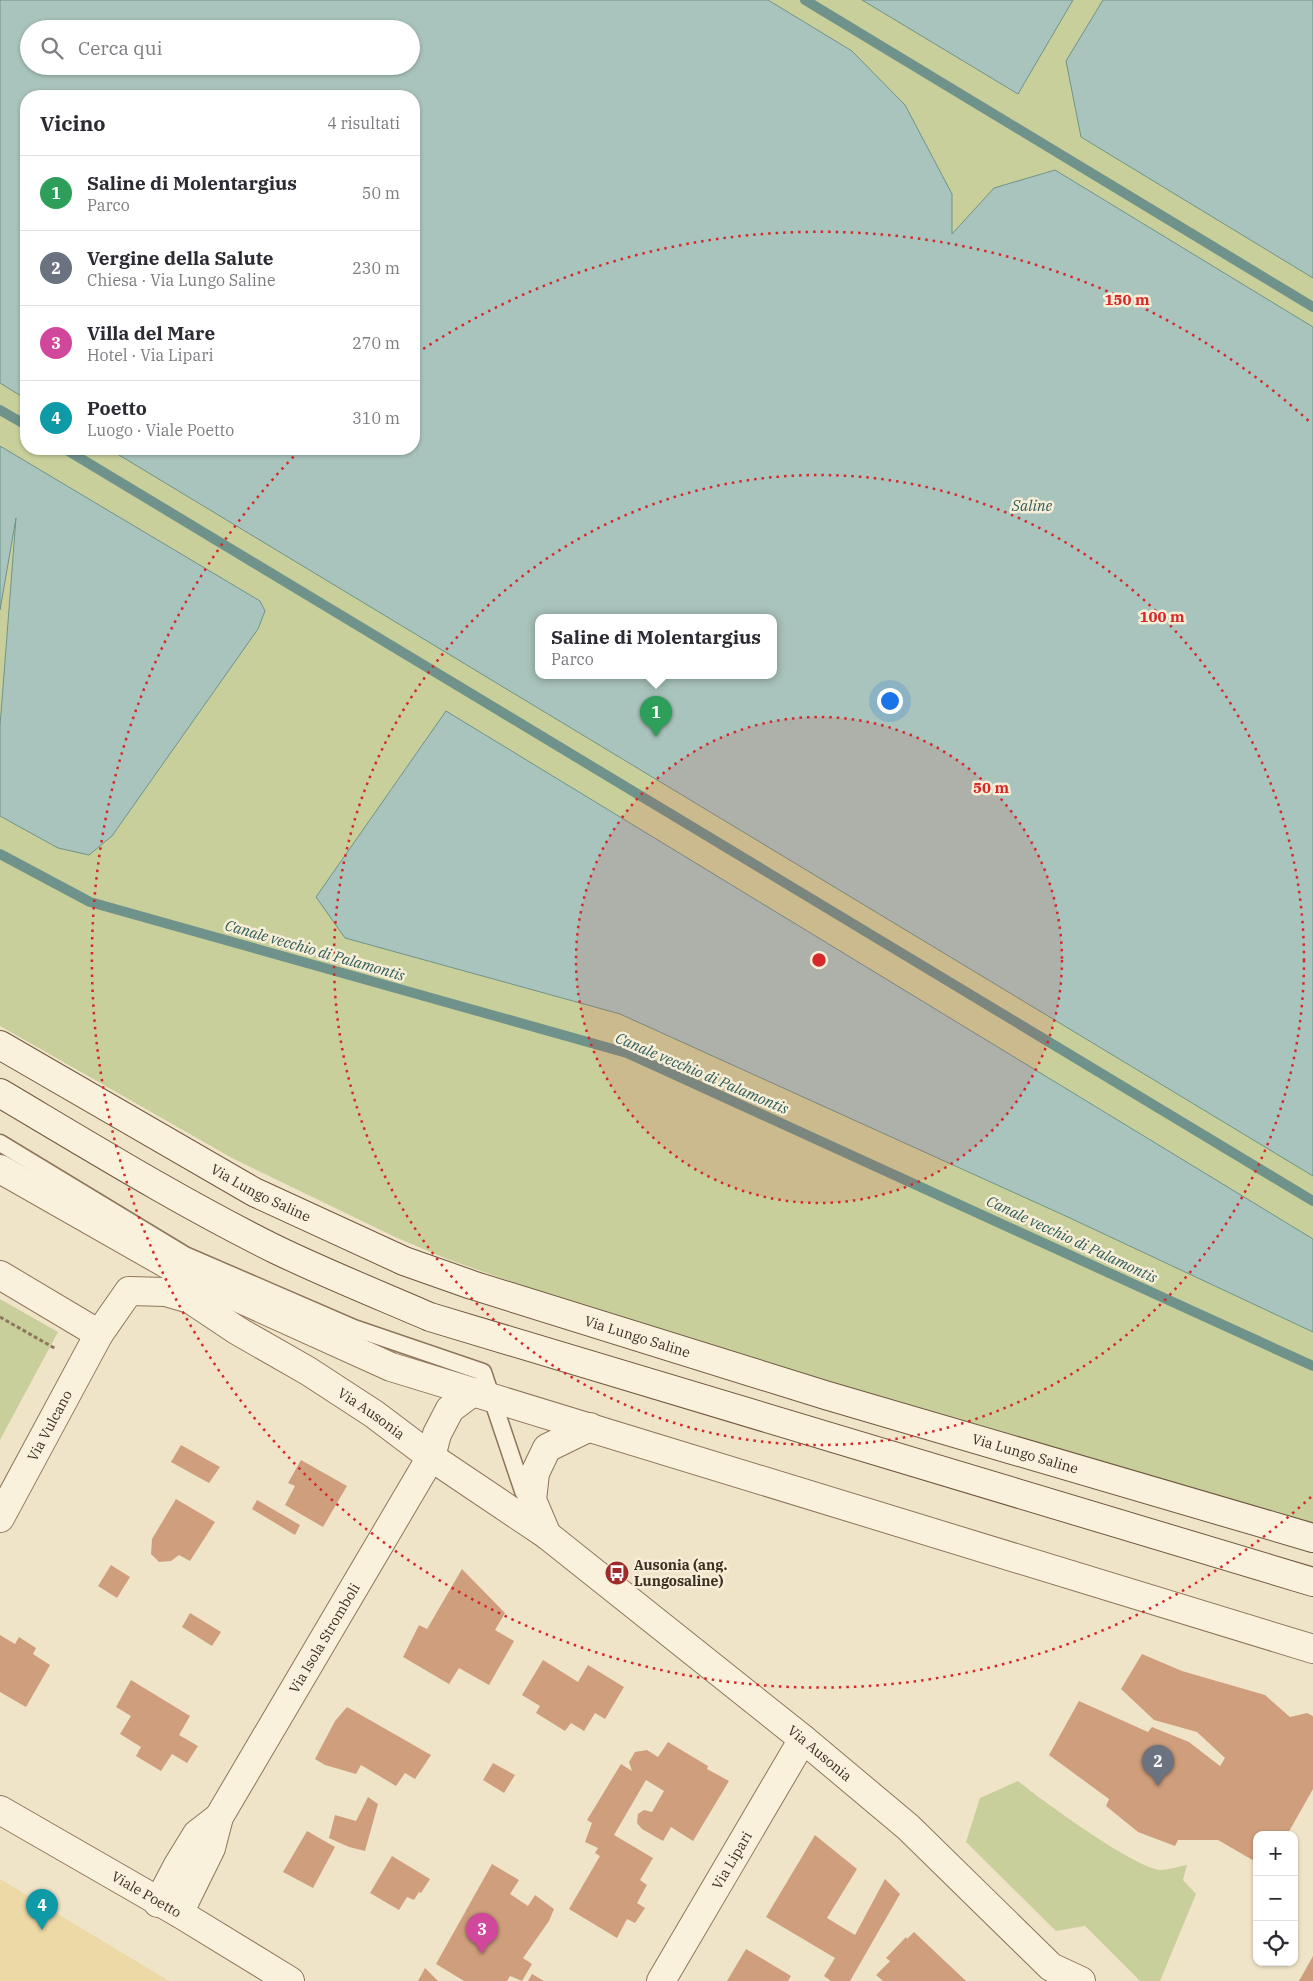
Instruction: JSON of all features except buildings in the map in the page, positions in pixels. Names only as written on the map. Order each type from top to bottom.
[{"type":"street","name":"Via Lungo Saline","points":[[0,1045],[239,1184],[404,1262],[825,1395],[1313,1538]]},
{"type":"street","points":[[0,1092],[135,1173],[240,1230],[328,1273],[430,1317],[1313,1582]]},
{"type":"street","points":[[0,1168],[181,1272],[391,1367],[1313,1649]]},
{"type":"street","points":[[116,1236],[133,1264],[128,1291]]},
{"type":"street","points":[[0,1275],[100,1334]]},
{"type":"street","name":"Via Ausonia","points":[[128,1291],[166,1292],[190,1299],[238,1331],[308,1371],[374,1414],[431,1457],[548,1536],[803,1739],[908,1827],[1046,1974],[1081,1981]]},
{"type":"street","name":"Via Vulcano","points":[[0,1518],[83,1363],[128,1291]]},
{"type":"street","name":"Via Isola Stromboli","points":[[168,1908],[178,1865],[197,1834],[219,1817],[431,1457],[437,1434],[450,1408],[483,1394]]},
{"type":"street","name":"Via Ausonia","points":[[548,1536],[532,1500],[534,1473],[547,1448],[590,1427]]},
{"type":"street","name":"Via Lipari","points":[[661,1981],[803,1739]]},
{"type":"street","name":"Viale Poetto","points":[[0,1810],[290,1981]]},
{"type":"lane","points":[[0,1143],[184,1255],[354,1328],[483,1372],[483,1394],[523,1492],[548,1536]]},
{"type":"path","points":[[0,1318],[83,1363]]},
{"type":"green space","points":[[0,0],[1313,0],[1313,1525],[768,1363],[535,1290],[447,1259],[395,1237],[232,1158],[0,1026]]},
{"type":"green space","points":[[0,1299],[58,1332],[0,1440]]},
{"type":"green space","points":[[1018,1781],[1089,1832],[1149,1867],[1161,1870],[1187,1865],[1183,1880],[1196,1894],[1160,1981],[1140,1981],[1085,1926],[1056,1931],[966,1842],[980,1798]]},
{"type":"sand","points":[[0,1879],[169,1981],[0,1981]]},
{"type":"water","name":"Saline","points":[[0,0],[768,0],[852,51],[905,105],[952,194],[952,234],[994,188],[1055,170],[1313,327],[1313,1176],[119,455],[420,455],[420,90],[20,90],[20,395],[0,383]]},
{"type":"water","points":[[862,0],[1073,0],[1018,94]]},
{"type":"water","points":[[1103,0],[1313,0],[1313,278],[1081,137],[1066,61]]},
{"type":"water","points":[[0,446],[260,601],[265,611],[258,629],[112,836],[89,855],[58,848],[0,816],[0,726],[16,518],[0,610]]},
{"type":"water","points":[[446,711],[1313,1239],[1313,1332],[1070,1218],[620,1014],[345,938],[316,897]]},
{"type":"waterway","points":[[805,0],[1313,307]]},
{"type":"waterway","points":[[0,410],[20,422]]},
{"type":"waterway","points":[[75,455],[1313,1201]]},
{"type":"waterway","name":"Canale vecchio di Palamontis","points":[[0,854],[90,902],[627,1053],[1313,1366]]},
{"type":"place","name":"Saline di Molentargius","points":[[656,737]]},
{"type":"place","name":"Ausonia (ang. Lungosaline)","points":[[617,1573]]},
{"type":"place","name":"Vergine della Salute","points":[[1158,1786]]},
{"type":"place","name":"Poetto","points":[[42,1930]]},
{"type":"place","name":"Villa del Mare","points":[[482,1954]]}]
